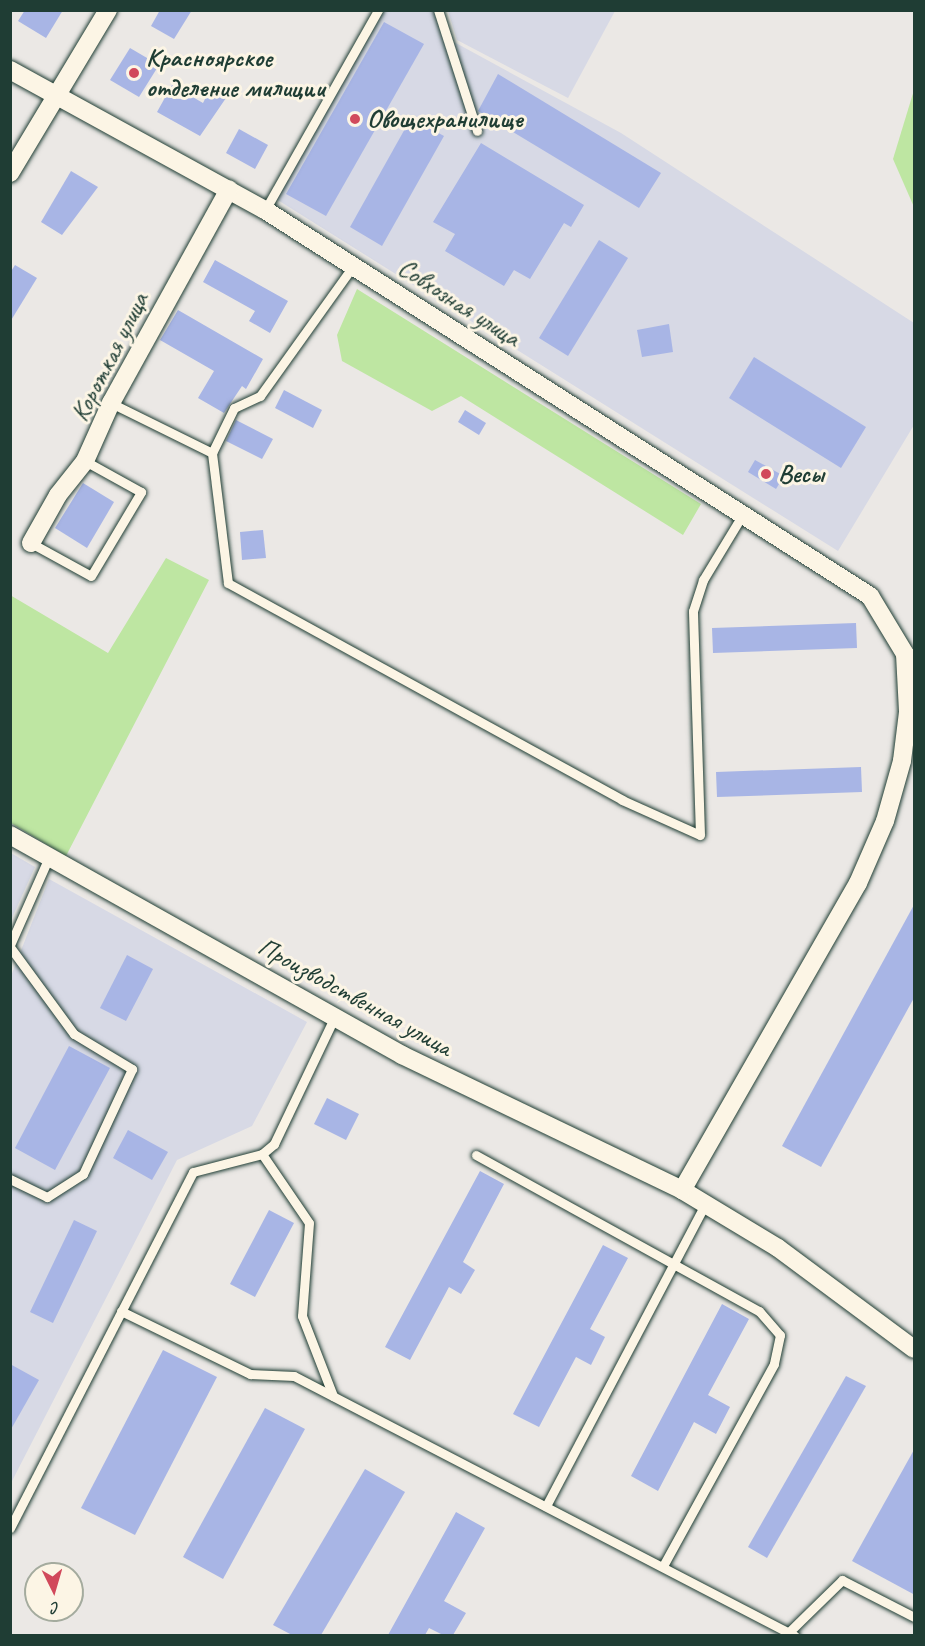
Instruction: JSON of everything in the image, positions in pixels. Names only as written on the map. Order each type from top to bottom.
[{"type":"street","points":[[10,173],[108,10]]},
{"type":"street","name":"Совхозная улица","points":[[10,70],[265,210],[870,596],[904,654],[906,677],[908,712],[902,761],[885,821],[858,883],[682,1190]]},
{"type":"street","name":"Короткая улица","points":[[31,543],[58,495],[85,461],[111,403],[229,189]]},
{"type":"street","name":"Производственная улица","points":[[10,835],[402,1055],[682,1190],[778,1248],[915,1349]]},
{"type":"lane","points":[[265,210],[378,10]]},
{"type":"lane","points":[[438,10],[477,131]]},
{"type":"lane","points":[[353,266],[260,396],[234,408],[212,453],[228,583],[622,800],[700,835],[693,611],[703,580],[742,514]]},
{"type":"lane","points":[[111,403],[212,453]]},
{"type":"lane","points":[[31,543],[91,576],[141,492],[85,461]]},
{"type":"lane","points":[[10,1179],[47,1197],[83,1174],[132,1069],[74,1034],[10,946],[49,857]]},
{"type":"lane","points":[[10,1528],[193,1172],[262,1154],[274,1144],[335,1016]]},
{"type":"lane","points":[[262,1154],[309,1223],[302,1316],[333,1396]]},
{"type":"lane","points":[[476,1155],[675,1261],[759,1311],[780,1335],[774,1364],[663,1566]]},
{"type":"lane","points":[[546,1506],[705,1204]]},
{"type":"lane","points":[[121,1311],[250,1374],[294,1376],[793,1633],[842,1580],[915,1617]]},
{"type":"shaded area","points":[[448,10],[615,11],[568,98],[457,40]]},
{"type":"shaded area","points":[[384,11],[443,11],[454,42],[621,133],[914,323],[914,425],[838,551],[276,199]]},
{"type":"shaded area","points":[[11,853],[35,867],[11,920]]},
{"type":"shaded area","points":[[49,879],[307,1022],[252,1126],[177,1160],[11,1483],[11,976]]},
{"type":"green space","points":[[914,90],[914,207],[893,159]]},
{"type":"green space","points":[[357,289],[701,504],[683,535],[461,396],[432,411],[342,361],[337,335]]},
{"type":"green space","points":[[166,558],[209,580],[66,856],[11,823],[10,595],[108,653]]},
{"type":"building","points":[[25,10],[63,10],[46,38],[18,21]]},
{"type":"building","points":[[160,10],[192,10],[174,39],[151,26]]},
{"type":"building","name":"Овощехранилище","points":[[384,22],[424,44],[326,216],[286,194]]},
{"type":"building","name":"Красноярское отделение милиции","points":[[130,48],[159,65],[139,97],[110,80]]},
{"type":"building","name":"Овощехранилище","points":[[498,74],[661,173],[639,208],[478,111]]},
{"type":"building","points":[[172,85],[203,103],[210,89],[226,98],[200,136],[157,112]]},
{"type":"building","name":"Овощехранилище","points":[[411,118],[444,136],[382,246],[350,227]]},
{"type":"building","points":[[239,129],[268,145],[255,169],[226,153]]},
{"type":"building","points":[[481,143],[584,205],[571,227],[564,223],[530,279],[514,270],[504,286],[445,251],[455,234],[433,222]]},
{"type":"building","points":[[71,171],[98,187],[62,235],[41,222]]},
{"type":"building","points":[[599,240],[628,258],[568,356],[539,338]]},
{"type":"building","points":[[215,260],[288,301],[270,333],[249,321],[255,311],[203,282]]},
{"type":"building","points":[[15,265],[37,278],[10,322],[10,273]]},
{"type":"building","points":[[178,310],[263,359],[246,389],[242,386],[224,413],[198,398],[214,371],[160,340]]},
{"type":"building","points":[[669,324],[673,352],[642,357],[637,330]]},
{"type":"building","points":[[754,357],[866,427],[841,468],[729,398]]},
{"type":"building","points":[[284,390],[322,410],[313,428],[275,408]]},
{"type":"building","points":[[465,410],[486,423],[479,435],[458,422]]},
{"type":"building","points":[[236,420],[273,439],[262,459],[226,441]]},
{"type":"building","name":"Весы","points":[[755,460],[784,476],[776,489],[748,472]]},
{"type":"building","points":[[83,483],[114,502],[87,548],[55,528]]},
{"type":"building","points":[[263,530],[266,558],[242,560],[240,532]]},
{"type":"building","points":[[856,623],[857,648],[713,653],[712,628]]},
{"type":"building","points":[[861,767],[862,792],[717,797],[716,772]]},
{"type":"building","points":[[915,903],[915,996],[821,1167],[782,1146]]},
{"type":"building","points":[[127,955],[153,969],[126,1021],[100,1008]]},
{"type":"building","points":[[69,1046],[110,1068],[55,1170],[15,1148]]},
{"type":"building","points":[[327,1098],[359,1114],[346,1140],[314,1124]]},
{"type":"building","points":[[128,1130],[168,1152],[152,1180],[113,1158]]},
{"type":"building","points":[[480,1171],[504,1184],[463,1262],[475,1270],[461,1294],[449,1287],[410,1360],[385,1347]]},
{"type":"building","points":[[269,1210],[294,1223],[255,1297],[230,1284]]},
{"type":"building","points":[[74,1220],[97,1231],[53,1323],[30,1312]]},
{"type":"building","points":[[603,1245],[628,1258],[590,1329],[605,1337],[591,1365],[576,1357],[539,1427],[513,1414]]},
{"type":"building","points":[[722,1304],[749,1319],[708,1395],[730,1407],[716,1434],[694,1422],[658,1491],[631,1476]]},
{"type":"building","points":[[163,1350],[217,1377],[135,1535],[81,1508]]},
{"type":"building","points":[[10,1364],[39,1380],[10,1431]]},
{"type":"building","points":[[846,1376],[866,1386],[767,1558],[748,1547]]},
{"type":"building","points":[[265,1408],[305,1429],[223,1579],[183,1557]]},
{"type":"building","points":[[915,1448],[915,1595],[852,1561]]},
{"type":"building","points":[[365,1469],[405,1492],[321,1635],[292,1635],[273,1625]]},
{"type":"building","points":[[456,1512],[485,1528],[444,1601],[466,1613],[453,1635],[443,1635],[429,1628],[425,1635],[388,1635]]},
{"type":"place","name":"Красноярское отделение милиции","points":[[134,73]]},
{"type":"place","name":"Овощехранилище","points":[[355,119]]},
{"type":"place","name":"Весы","points":[[766,474]]}]
